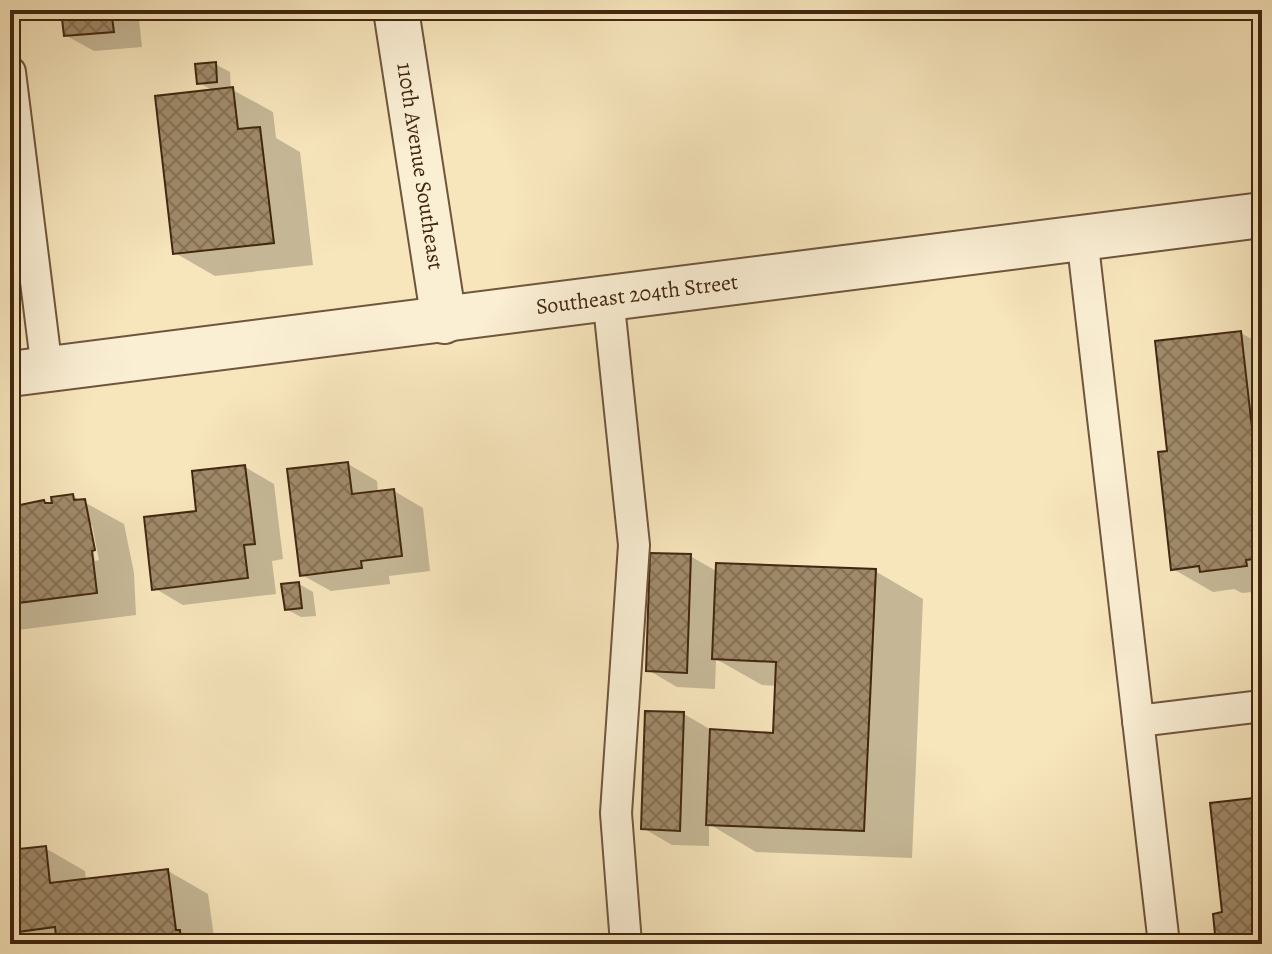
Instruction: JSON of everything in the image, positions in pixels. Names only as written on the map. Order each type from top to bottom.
[{"type":"street","name":"110th Avenue Southeast","points":[[396,10],[444,321]]},
{"type":"street","name":"Southeast 204th Street","points":[[28,372],[1262,215]]},
{"type":"lane","points":[[10,72],[28,372]]},
{"type":"lane","points":[[1082,237],[1164,944]]},
{"type":"lane","points":[[608,296],[634,545],[616,813],[626,944]]},
{"type":"lane","points":[[1138,721],[1262,706]]},
{"type":"building","points":[[61,10],[111,10],[114,32],[64,36]]},
{"type":"building","points":[[216,62],[217,82],[197,84],[195,64]]},
{"type":"building","points":[[233,87],[238,129],[260,127],[274,243],[173,254],[155,96]]},
{"type":"building","points":[[1241,331],[1262,516],[1262,558],[1246,560],[1247,566],[1200,572],[1199,566],[1171,570],[1158,452],[1167,451],[1155,341]]},
{"type":"building","points":[[348,462],[352,494],[394,489],[402,556],[361,561],[362,568],[300,576],[287,469]]},
{"type":"building","points":[[245,465],[255,544],[244,545],[248,578],[152,590],[144,517],[196,511],[192,471]]},
{"type":"building","points":[[73,494],[74,500],[85,499],[95,550],[92,551],[97,593],[10,604],[10,507],[44,500],[45,503],[52,503],[51,497]]},
{"type":"building","points":[[650,553],[691,554],[687,673],[646,671]]},
{"type":"building","points":[[716,563],[876,569],[864,831],[706,825],[710,729],[773,733],[776,662],[712,659]]},
{"type":"building","points":[[299,582],[302,608],[285,610],[281,584]]},
{"type":"building","points":[[645,711],[684,712],[680,831],[641,829]]},
{"type":"building","points":[[1262,797],[1262,944],[1216,944],[1213,914],[1222,912],[1210,803]]},
{"type":"building","points":[[46,846],[50,883],[168,869],[176,930],[180,930],[181,944],[57,944],[55,927],[10,933],[10,850]]}]
